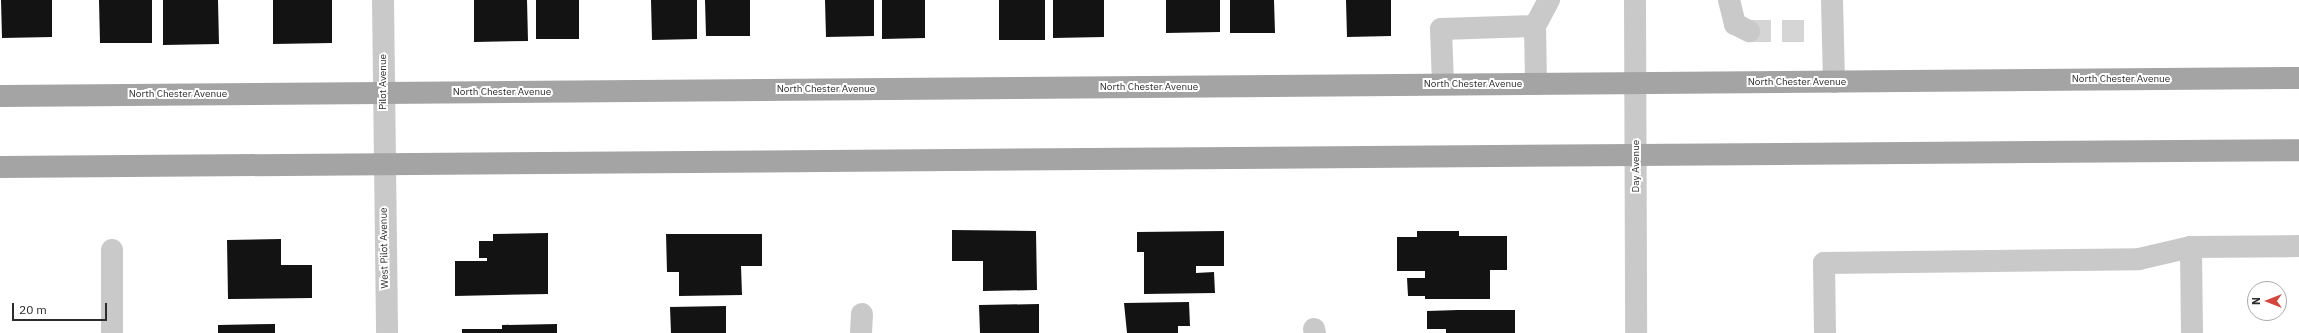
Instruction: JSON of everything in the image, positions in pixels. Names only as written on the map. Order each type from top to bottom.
[{"type":"main road","name":"North Chester Avenue","points":[[0,96],[2299,78]]},
{"type":"main road","points":[[0,167],[2299,150]]},
{"type":"street","name":"Pilot Avenue","points":[[383,0],[383,164]]},
{"type":"street","points":[[1536,84],[1535,26],[1549,0]]},
{"type":"street","name":"Day Avenue","points":[[1635,0],[1636,333]]},
{"type":"street","points":[[1729,0],[1735,24],[1749,31]]},
{"type":"street","points":[[1832,0],[1824,31],[1834,82]]},
{"type":"street","points":[[1443,84],[1442,29],[1535,26]]},
{"type":"street","name":"West Pilot Avenue","points":[[383,164],[386,333]]},
{"type":"street","points":[[1825,333],[1824,263],[2139,259],[2191,247],[2299,246]]},
{"type":"street","points":[[2191,247],[2192,333]]},
{"type":"street","points":[[112,250],[112,333]]},
{"type":"building","points":[[1,0],[52,0],[52,37],[2,38]]},
{"type":"building","points":[[99,0],[152,0],[152,43],[100,43]]},
{"type":"building","points":[[163,0],[218,0],[219,44],[163,45]]},
{"type":"building","points":[[273,0],[332,0],[332,43],[273,44]]},
{"type":"building","points":[[474,0],[527,0],[528,41],[474,42]]},
{"type":"building","points":[[536,0],[579,0],[579,39],[536,39]]},
{"type":"building","points":[[651,0],[697,0],[697,39],[652,40]]},
{"type":"building","points":[[705,0],[750,0],[750,36],[706,36]]},
{"type":"building","points":[[825,0],[874,0],[874,36],[826,37]]},
{"type":"building","points":[[882,0],[925,0],[925,38],[882,39]]},
{"type":"building","points":[[999,0],[1045,0],[1045,40],[999,40]]},
{"type":"building","points":[[1053,0],[1104,0],[1104,37],[1053,38]]},
{"type":"building","points":[[1166,0],[1220,0],[1220,32],[1166,33]]},
{"type":"building","points":[[1230,0],[1274,0],[1275,33],[1230,33]]},
{"type":"building","points":[[1346,0],[1391,0],[1391,36],[1347,37]]},
{"type":"building","points":[[952,230],[1036,231],[1037,290],[983,291],[983,261],[952,261]]},
{"type":"building","points":[[1224,231],[1224,266],[1196,266],[1196,273],[1214,272],[1215,293],[1144,294],[1144,252],[1137,252],[1137,232]]},
{"type":"building","points":[[1417,231],[1459,231],[1459,236],[1507,236],[1507,270],[1490,270],[1490,299],[1425,299],[1425,296],[1408,296],[1407,278],[1425,278],[1425,271],[1397,271],[1397,237],[1417,237]]},
{"type":"building","points":[[548,233],[548,294],[455,296],[455,261],[487,261],[487,258],[479,258],[479,241],[493,241],[493,234]]},
{"type":"building","points":[[666,234],[762,234],[762,266],[741,266],[742,295],[679,296],[679,272],[667,272]]},
{"type":"building","points":[[281,239],[281,265],[312,265],[312,298],[228,299],[227,240]]},
{"type":"building","points":[[1189,302],[1190,326],[1178,326],[1178,333],[1127,333],[1124,303]]},
{"type":"building","points":[[1039,304],[1039,333],[980,333],[979,305]]},
{"type":"building","points":[[726,306],[726,333],[671,333],[670,307]]},
{"type":"building","points":[[1515,310],[1515,333],[1446,333],[1446,329],[1427,329],[1427,311]]},
{"type":"building","points":[[275,324],[275,333],[218,333],[218,325]]},
{"type":"building","points":[[557,324],[557,333],[462,333],[462,329],[502,329],[502,325]]},
{"type":"tunnel","points":[[1749,31],[1814,31]]}]
